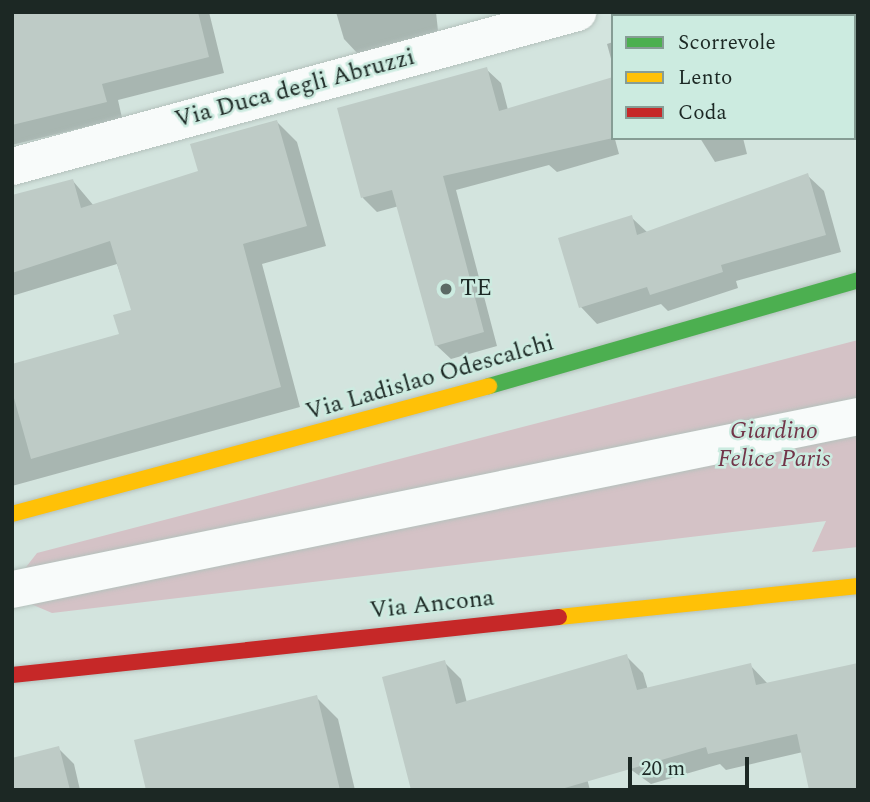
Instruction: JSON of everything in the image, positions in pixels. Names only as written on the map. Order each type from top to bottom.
[{"type":"street","name":"Via Duca degli Abruzzi","points":[[12,166],[577,12]]},
{"type":"street","name":"Via Ladislao Odescalchi","points":[[12,514],[396,413],[858,279]]},
{"type":"street","points":[[12,589],[858,416]]},
{"type":"street","name":"Via Ancona","points":[[12,675],[858,586]]},
{"type":"green space","name":"Giardino Felice Paris","points":[[858,340],[858,547],[812,552],[826,521],[52,613],[24,601],[16,580],[37,553]]},
{"type":"building","points":[[12,12],[198,12],[209,57],[102,84],[107,102],[12,125]]},
{"type":"building","points":[[487,67],[499,111],[611,78],[611,138],[443,176],[484,332],[435,346],[392,190],[361,198],[337,108]]},
{"type":"building","points":[[277,120],[307,226],[243,244],[281,387],[31,459],[12,391],[12,364],[119,334],[113,315],[131,310],[110,241],[12,273],[12,195],[73,179],[81,208],[198,171],[190,144]]},
{"type":"building","points":[[808,173],[826,235],[721,265],[723,272],[650,295],[647,287],[579,308],[558,238],[632,215],[637,235]]},
{"type":"building","points":[[627,654],[637,690],[751,663],[756,685],[858,663],[858,790],[809,790],[797,734],[708,754],[706,747],[558,790],[411,790],[382,677],[445,660],[456,704]]},
{"type":"building","points":[[317,695],[340,790],[146,790],[134,740]]},
{"type":"building","points":[[59,746],[70,790],[12,790],[12,758]]},
{"type":"traffic: fast","points":[[489,386],[858,280]]},
{"type":"traffic: slow","points":[[12,514],[489,386]]},
{"type":"traffic: slow","points":[[559,617],[858,586]]},
{"type":"traffic: jam","points":[[12,675],[559,617]]},
{"type":"place","name":"TE","points":[[446,289]]}]
